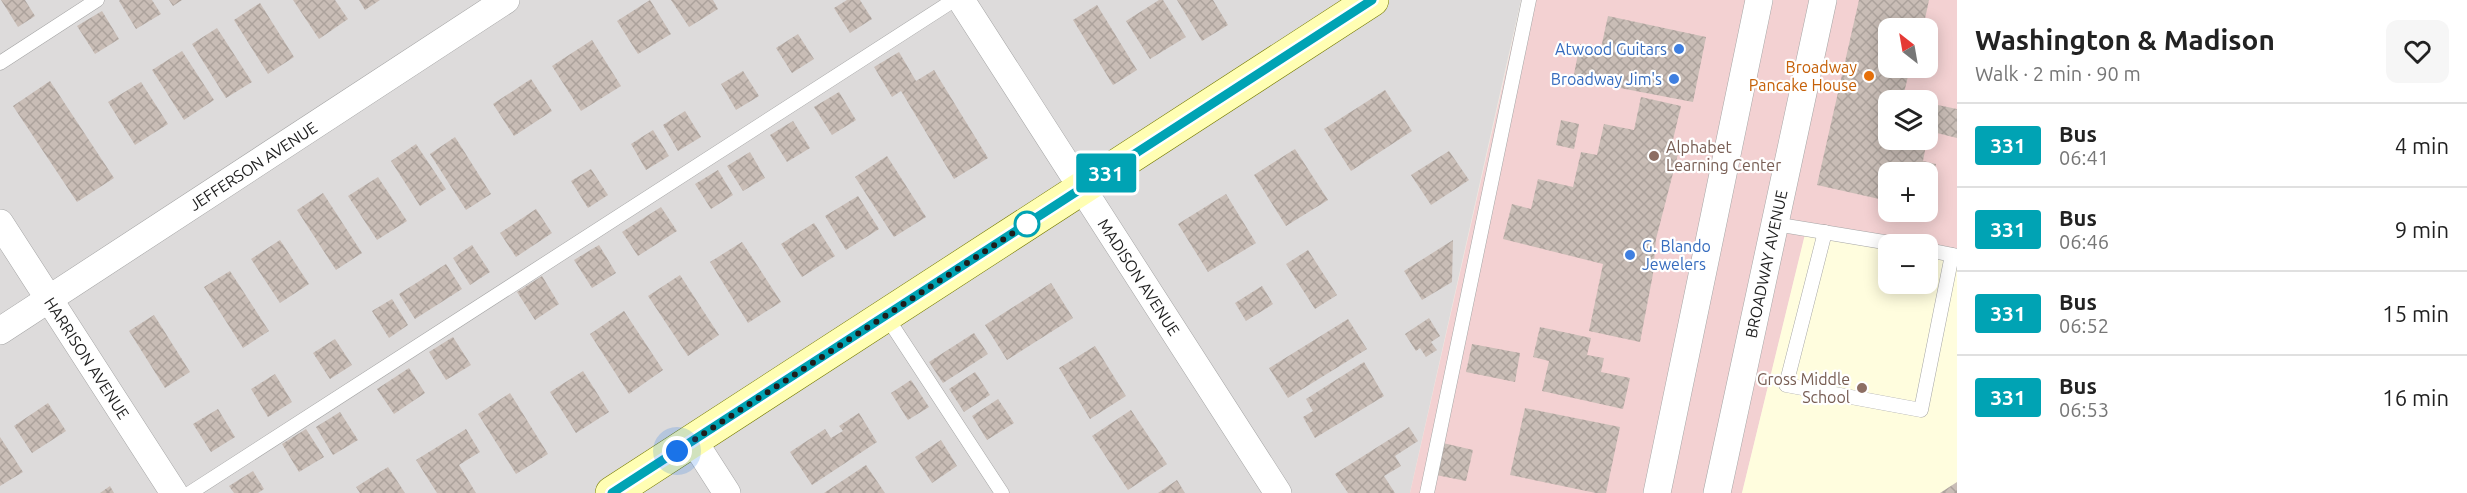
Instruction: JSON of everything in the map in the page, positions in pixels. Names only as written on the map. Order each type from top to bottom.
[{"type":"street","name":"JEFFERSON AVENUE","points":[[0,332],[506,0]]},
{"type":"street","name":"MADISON AVENUE","points":[[961,0],[1278,493]]},
{"type":"street","points":[[612,493],[1372,0]]},
{"type":"street","points":[[1657,493],[1759,0]]},
{"type":"street","name":"BROADWAY AVENUE","points":[[1717,493],[1823,0]]},
{"type":"street","name":"HARRISON AVENUE","points":[[0,223],[174,493]]},
{"type":"street","points":[[693,440],[727,493]]},
{"type":"lane","points":[[0,63],[97,0]]},
{"type":"lane","points":[[190,493],[954,0]]},
{"type":"lane","points":[[1427,493],[1529,0]]},
{"type":"lane","points":[[1775,224],[1878,241]]},
{"type":"lane","points":[[1825,232],[1786,385],[1921,410],[1954,255],[1938,252]]},
{"type":"lane","points":[[886,316],[1002,493]]},
{"type":"shaded area","points":[[0,0],[1521,0],[1410,493],[0,493]]},
{"type":"shaded area","points":[[1522,0],[1957,0],[1957,257],[1938,248],[1938,234],[1878,234],[1878,242],[1806,231],[1742,493],[1410,493]]},
{"type":"shaded area","name":"Gross Middle School","points":[[1806,230],[1878,243],[1878,294],[1938,294],[1938,254],[1957,257],[1957,493],[1742,493]]},
{"type":"building","points":[[1,0],[25,0],[35,16],[18,27]]},
{"type":"building","points":[[120,0],[152,0],[161,14],[136,29]]},
{"type":"building","points":[[169,0],[182,0],[173,6]]},
{"type":"building","points":[[293,0],[335,0],[348,19],[319,39]]},
{"type":"building","points":[[359,0],[380,0],[365,10]]},
{"type":"building","points":[[650,0],[671,34],[638,54],[617,21]]},
{"type":"building","points":[[671,0],[713,0],[718,9],[689,27]]},
{"type":"building","points":[[847,0],[860,0],[872,19],[850,33],[834,8]]},
{"type":"building","points":[[1159,0],[1163,0],[1186,37],[1150,59],[1126,21]]},
{"type":"building","points":[[1177,0],[1213,0],[1228,25],[1202,41]]},
{"type":"building","points":[[1859,0],[1929,0],[1925,18],[1878,18],[1878,78],[1908,78],[1905,90],[1878,90],[1878,150],[1925,150],[1923,161],[1927,162],[1878,162],[1878,199],[1817,185]]},
{"type":"building","points":[[260,3],[294,57],[268,74],[234,20]]},
{"type":"building","points":[[1097,5],[1137,70],[1113,85],[1073,20]]},
{"type":"building","points":[[102,11],[119,39],[95,54],[77,26]]},
{"type":"building","points":[[1608,16],[1706,37],[1693,102],[1573,79],[1580,44],[1601,48]]},
{"type":"building","points":[[217,28],[252,82],[226,98],[192,44]]},
{"type":"building","points":[[798,34],[814,59],[792,73],[776,48]]},
{"type":"building","points":[[592,40],[621,86],[581,111],[552,66]]},
{"type":"building","points":[[182,51],[214,100],[184,120],[152,70]]},
{"type":"building","points":[[899,52],[916,81],[934,70],[988,158],[954,179],[901,91],[892,97],[874,67]]},
{"type":"building","points":[[743,71],[759,96],[736,110],[721,84]]},
{"type":"building","points":[[531,79],[552,111],[514,136],[493,104]]},
{"type":"building","points":[[50,81],[114,178],[77,202],[13,106]]},
{"type":"building","points":[[141,82],[168,124],[135,145],[108,102]]},
{"type":"building","points":[[1385,90],[1412,131],[1351,171],[1324,129]]},
{"type":"building","points":[[839,92],[856,120],[832,135],[814,107]]},
{"type":"building","points":[[1641,97],[1681,106],[1671,148],[1679,150],[1656,239],[1653,274],[1640,342],[1589,331],[1603,264],[1503,239],[1512,204],[1531,209],[1538,179],[1573,187],[1581,152],[1597,155],[1604,124],[1634,130]]},
{"type":"building","points":[[1938,105],[1957,109],[1957,138],[1938,133]]},
{"type":"building","points":[[685,111],[701,137],[678,151],[663,125]]},
{"type":"building","points":[[1561,120],[1579,124],[1574,149],[1556,145]]},
{"type":"building","points":[[793,121],[810,148],[787,162],[770,135]]},
{"type":"building","points":[[653,130],[669,156],[646,170],[631,144]]},
{"type":"building","points":[[455,137],[491,194],[466,210],[430,154]]},
{"type":"building","points":[[416,144],[446,189],[420,206],[391,161]]},
{"type":"building","points":[[1295,149],[1328,200],[1286,226],[1254,175]]},
{"type":"building","points":[[1449,151],[1469,180],[1431,205],[1411,175]]},
{"type":"building","points":[[750,152],[765,178],[743,191],[727,166]]},
{"type":"building","points":[[887,156],[926,217],[894,237],[855,177]]},
{"type":"building","points":[[591,169],[608,195],[588,208],[571,181]]},
{"type":"building","points":[[718,170],[733,195],[711,209],[695,184]]},
{"type":"building","points":[[378,177],[407,221],[377,240],[348,196]]},
{"type":"building","points":[[323,193],[362,253],[336,270],[297,210]]},
{"type":"building","points":[[1226,194],[1256,243],[1208,272],[1178,224]]},
{"type":"building","points":[[858,196],[879,229],[846,250],[825,216]]},
{"type":"building","points":[[661,207],[677,231],[638,256],[622,232]]},
{"type":"building","points":[[536,209],[552,233],[516,257],[500,233]]},
{"type":"building","points":[[814,223],[835,256],[802,277],[781,244]]},
{"type":"building","points":[[280,240],[309,284],[280,303],[251,259]]},
{"type":"building","points":[[1453,240],[1452,282],[1422,300],[1404,271]]},
{"type":"building","points":[[742,242],[781,302],[748,323],[710,262]]},
{"type":"building","points":[[472,245],[490,272],[470,285],[453,258]]},
{"type":"building","points":[[599,245],[616,273],[592,288],[574,260]]},
{"type":"building","points":[[1308,250],[1337,295],[1315,309],[1286,264]]},
{"type":"building","points":[[446,264],[462,289],[415,319],[399,294]]},
{"type":"building","points":[[230,271],[269,331],[243,348],[204,287]]},
{"type":"building","points":[[680,275],[719,335],[688,356],[648,296]]},
{"type":"building","points":[[542,276],[559,304],[535,320],[517,292]]},
{"type":"building","points":[[1051,283],[1073,318],[1007,360],[985,325]]},
{"type":"building","points":[[1262,286],[1273,304],[1246,321],[1235,303]]},
{"type":"building","points":[[392,299],[408,325],[389,338],[372,311]]},
{"type":"building","points":[[624,311],[663,370],[629,394],[590,334]]},
{"type":"building","points":[[154,315],[190,372],[165,388],[129,331]]},
{"type":"building","points":[[1429,318],[1440,336],[1431,342],[1437,350],[1426,357],[1420,348],[1416,351],[1405,334]]},
{"type":"building","points":[[1348,319],[1367,349],[1288,398],[1269,368]]},
{"type":"building","points":[[1540,327],[1591,338],[1587,355],[1604,358],[1601,372],[1630,378],[1623,409],[1542,391],[1549,361],[1533,357]]},
{"type":"building","points":[[974,333],[988,354],[943,383],[929,362]]},
{"type":"building","points":[[453,337],[471,365],[446,380],[429,352]]},
{"type":"building","points":[[335,339],[352,365],[330,379],[313,353]]},
{"type":"building","points":[[1472,344],[1520,353],[1515,382],[1466,372]]},
{"type":"building","points":[[1095,346],[1126,396],[1090,419],[1059,368]]},
{"type":"building","points":[[1364,362],[1384,396],[1315,438],[1303,417],[1313,411],[1306,399]]},
{"type":"building","points":[[409,368],[425,393],[394,414],[377,389]]},
{"type":"building","points":[[583,371],[609,412],[576,433],[550,392]]},
{"type":"building","points":[[975,372],[990,395],[964,412],[949,389]]},
{"type":"building","points":[[275,374],[292,402],[268,417],[251,389]]},
{"type":"building","points":[[911,380],[929,407],[908,420],[891,393]]},
{"type":"building","points":[[510,393],[548,454],[516,474],[478,414]]},
{"type":"building","points":[[998,399],[1014,423],[987,440],[972,416]]},
{"type":"building","points":[[48,403],[66,431],[32,453],[14,426]]},
{"type":"building","points":[[1525,408],[1620,427],[1606,493],[1596,493],[1510,475]]},
{"type":"building","points":[[218,409],[235,437],[211,452],[193,424]]},
{"type":"building","points":[[1131,410],[1167,464],[1128,490],[1092,436]]},
{"type":"building","points":[[340,412],[358,440],[333,455],[316,427]]},
{"type":"building","points":[[859,413],[877,442],[812,485],[790,452],[825,429],[831,438],[843,431],[839,426]]},
{"type":"building","points":[[1409,427],[1418,441],[1395,456],[1401,466],[1384,476],[1395,493],[1348,493],[1335,474]]},
{"type":"building","points":[[306,429],[324,457],[299,472],[282,444]]},
{"type":"building","points":[[466,429],[480,452],[459,465],[476,493],[437,493],[416,460]]},
{"type":"building","points":[[0,437],[23,472],[0,486]]},
{"type":"building","points":[[941,440],[957,466],[932,483],[915,457]]},
{"type":"building","points":[[1443,443],[1473,450],[1466,481],[1436,475]]},
{"type":"building","points":[[866,465],[885,493],[824,493]]},
{"type":"building","points":[[388,467],[405,493],[360,493],[356,487]]},
{"type":"building","points":[[253,471],[264,489],[258,493],[234,493],[229,486]]},
{"type":"building","points":[[1177,480],[1185,493],[1158,493]]},
{"type":"building","points":[[1957,482],[1957,493],[1940,493]]},
{"type":"building","points":[[110,486],[114,493],[100,493]]},
{"type":"bus line","name":"331","points":[[612,493],[1372,0]]},
{"type":"place","name":"Atwood Guitars","points":[[1679,49]]},
{"type":"place","name":"Broadway Pancake House","points":[[1869,76]]},
{"type":"place","name":"Broadway Jim's","points":[[1674,79]]},
{"type":"place","name":"Alphabet Learning Center","points":[[1654,156]]},
{"type":"place","name":"G. Blando Jewelers","points":[[1630,255]]},
{"type":"place","name":"Gross Middle School","points":[[1862,388]]},
{"type":"route","points":[[677,451],[1027,224]]}]
